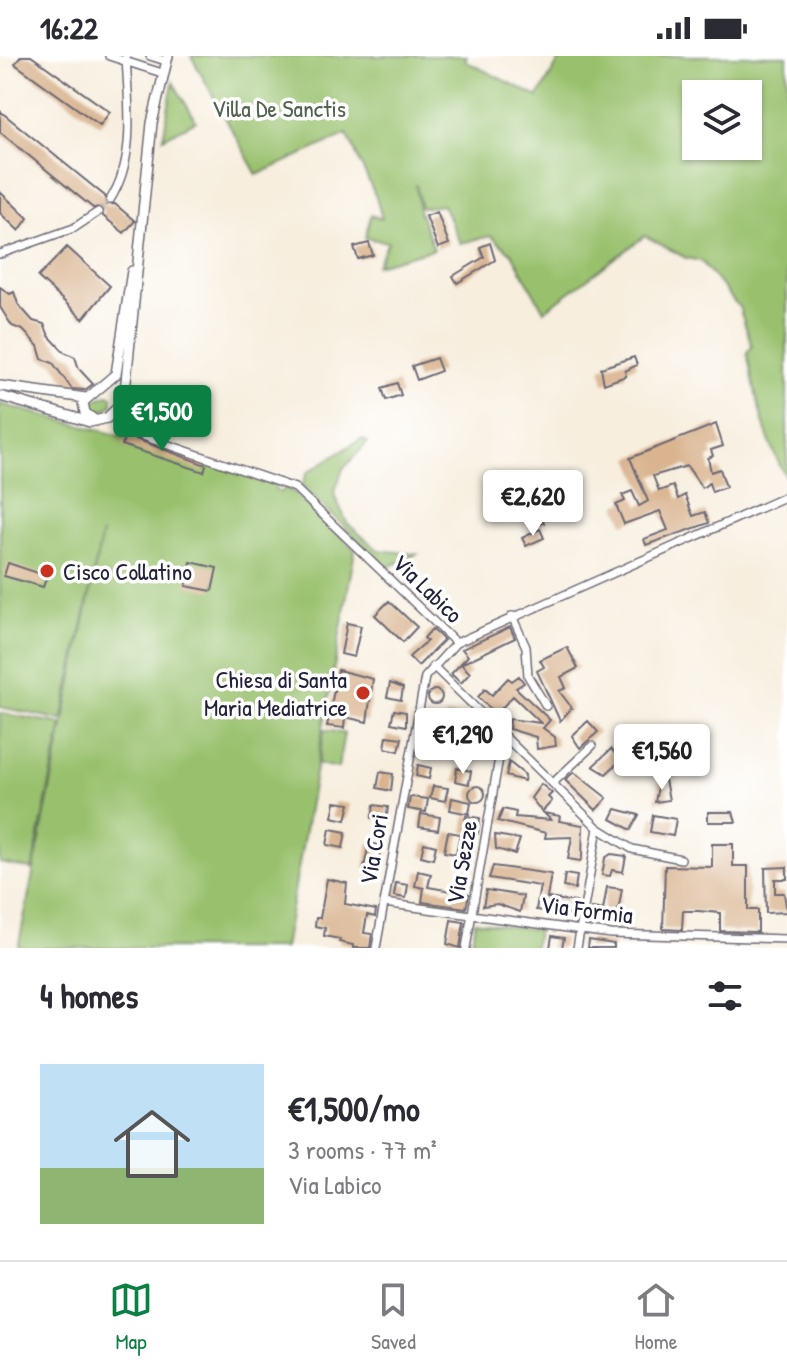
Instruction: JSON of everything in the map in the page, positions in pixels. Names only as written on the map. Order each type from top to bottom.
[{"type":"street","points":[[109,56],[126,58],[162,73]]},
{"type":"street","points":[[0,396],[85,421],[112,415],[124,401],[152,123],[167,59],[150,56]]},
{"type":"street","points":[[110,200],[128,156],[126,58]]},
{"type":"street","points":[[0,254],[74,228],[98,212]]},
{"type":"street","points":[[0,386],[86,398],[104,388],[118,365],[139,244]]},
{"type":"street","points":[[104,388],[115,390],[124,401]]},
{"type":"street","points":[[86,398],[84,412],[96,421]]},
{"type":"street","name":"Via Labico","points":[[124,401],[123,420],[131,432],[295,488],[456,643],[787,496]]},
{"type":"street","points":[[512,616],[526,647],[527,674],[546,706]]},
{"type":"street","points":[[456,643],[433,666],[598,828],[632,849],[681,859]]},
{"type":"street","name":"Via Cori","points":[[376,948],[425,677],[433,666]]},
{"type":"street","name":"Via Sezze","points":[[466,948],[503,735]]},
{"type":"street","points":[[553,783],[592,746]]},
{"type":"street","points":[[577,948],[598,828]]},
{"type":"street","name":"Via Formia","points":[[384,903],[622,935],[787,939]]},
{"type":"green space","name":"Villa De Sanctis","points":[[191,56],[467,56],[465,61],[538,97],[562,56],[787,56],[787,478],[772,448],[762,417],[747,353],[752,346],[739,307],[701,261],[686,258],[645,236],[544,311],[512,254],[491,236],[460,243],[443,205],[421,208],[416,184],[419,211],[434,249],[377,265],[388,242],[365,238],[371,215],[382,219],[376,197],[347,134],[257,175]]},
{"type":"green space","points":[[173,82],[196,121],[163,138]]},
{"type":"green space","points":[[112,396],[112,405],[102,412],[91,412],[91,402]]},
{"type":"green space","points":[[0,404],[121,436],[276,484],[275,490],[281,493],[285,488],[295,493],[355,550],[284,948],[18,948],[102,533],[62,720],[0,707]]},
{"type":"green space","points":[[361,439],[368,442],[343,469],[334,494],[347,523],[378,550],[417,554],[386,568],[302,485],[308,472]]},
{"type":"green space","points":[[0,713],[62,724],[32,869],[0,863]]},
{"type":"green space","points":[[324,730],[344,733],[338,768],[318,764]]},
{"type":"green space","points":[[475,921],[537,930],[534,948],[471,948]]},
{"type":"building","points":[[21,56],[31,56],[110,112],[100,125],[15,64]]},
{"type":"building","points":[[0,111],[105,196],[106,205],[115,204],[135,221],[124,233],[103,216],[102,207],[93,208],[0,132]]},
{"type":"building","points":[[0,192],[28,218],[19,231],[0,213]]},
{"type":"building","points":[[437,212],[449,244],[438,248],[426,216]]},
{"type":"building","points":[[369,243],[373,255],[358,259],[354,247]]},
{"type":"building","points":[[490,243],[495,260],[457,283],[453,276],[484,257],[480,247]]},
{"type":"building","points":[[67,247],[110,286],[83,319],[38,277]]},
{"type":"building","points":[[0,287],[10,294],[14,292],[18,304],[33,321],[44,324],[49,336],[64,352],[75,357],[79,369],[93,384],[85,390],[72,389],[53,363],[42,359],[38,346],[23,330],[12,326],[0,307]]},
{"type":"building","points":[[634,357],[637,365],[625,371],[626,376],[604,384],[601,368]]},
{"type":"building","points":[[436,358],[441,371],[417,380],[412,366]]},
{"type":"building","points":[[397,383],[401,395],[386,400],[382,388]]},
{"type":"building","points":[[716,424],[723,446],[711,450],[713,456],[708,458],[711,472],[720,469],[726,487],[712,492],[709,483],[702,488],[687,466],[653,476],[659,491],[673,486],[678,499],[685,495],[693,516],[705,512],[709,523],[646,545],[644,539],[668,530],[660,511],[624,524],[616,505],[625,501],[622,495],[632,491],[639,506],[648,501],[630,458]]},
{"type":"building","points":[[125,435],[206,465],[204,472],[122,445]]},
{"type":"building","points":[[568,488],[573,499],[563,503],[558,492]]},
{"type":"building","points":[[540,510],[544,523],[535,525],[531,512]]},
{"type":"building","points":[[540,529],[544,538],[526,546],[522,538]]},
{"type":"building","points":[[191,562],[217,568],[212,591],[186,586]]},
{"type":"building","points":[[8,563],[47,576],[43,587],[4,576]]},
{"type":"building","points":[[389,601],[417,627],[403,642],[375,615]]},
{"type":"building","points":[[347,623],[361,626],[354,657],[341,654]]},
{"type":"building","points":[[510,627],[515,638],[461,664],[470,673],[461,683],[451,674],[468,656],[462,649]]},
{"type":"building","points":[[432,629],[444,640],[418,666],[409,657],[427,641],[424,638]]},
{"type":"building","points":[[567,647],[578,668],[561,677],[566,688],[559,691],[572,708],[560,721],[537,671],[544,667],[540,660]]},
{"type":"building","points":[[338,670],[373,679],[367,722],[345,717],[344,728],[327,726]]},
{"type":"building","points":[[519,676],[524,683],[516,688],[550,720],[543,728],[555,737],[556,746],[537,749],[536,737],[509,729],[510,719],[541,723],[513,696],[496,714],[478,697],[485,689],[492,695],[508,678],[512,681]]},
{"type":"building","points":[[390,683],[403,688],[401,700],[387,697]]},
{"type":"building","points":[[435,690],[442,697],[435,704],[428,697]]},
{"type":"building","points":[[394,710],[406,712],[406,726],[391,723]]},
{"type":"building","points":[[446,715],[459,716],[460,740],[443,738]]},
{"type":"building","points":[[588,721],[598,732],[580,748],[572,736]]},
{"type":"building","points":[[422,730],[436,732],[433,749],[421,747]]},
{"type":"building","points":[[387,736],[402,738],[399,751],[385,748]]},
{"type":"building","points":[[611,749],[621,760],[606,774],[593,766]]},
{"type":"building","points":[[509,762],[525,775],[524,781],[506,776]]},
{"type":"building","points":[[418,765],[431,768],[429,779],[416,776]]},
{"type":"building","points":[[457,768],[471,771],[469,784],[455,781]]},
{"type":"building","points":[[380,772],[393,774],[391,791],[377,788]]},
{"type":"building","points":[[574,772],[607,798],[596,810],[565,780]]},
{"type":"building","points":[[665,780],[669,800],[655,802],[659,781]]},
{"type":"building","points":[[541,784],[552,793],[548,797],[552,801],[542,812],[531,798]]},
{"type":"building","points":[[433,786],[448,788],[445,801],[430,798]]},
{"type":"building","points":[[474,786],[480,786],[485,794],[483,800],[474,802],[469,797],[469,791]]},
{"type":"building","points":[[410,797],[428,799],[426,812],[408,809]]},
{"type":"building","points":[[452,798],[471,802],[469,814],[450,810]]},
{"type":"building","points":[[335,802],[350,804],[346,820],[332,817]]},
{"type":"building","points":[[374,805],[388,807],[386,821],[372,818]]},
{"type":"building","points":[[503,809],[516,812],[515,817],[551,820],[544,813],[560,816],[559,821],[583,825],[582,858],[580,861],[568,859],[572,837],[545,838],[546,833],[498,821]]},
{"type":"building","points":[[616,809],[639,815],[631,830],[611,819]]},
{"type":"building","points":[[708,812],[733,812],[736,822],[708,822]]},
{"type":"building","points":[[421,814],[440,817],[438,830],[419,827]]},
{"type":"building","points":[[653,815],[676,819],[673,836],[650,832]]},
{"type":"building","points":[[466,816],[480,818],[478,834],[463,832]]},
{"type":"building","points":[[330,829],[346,832],[343,848],[327,845]]},
{"type":"building","points":[[448,832],[460,834],[456,854],[444,852]]},
{"type":"building","points":[[495,835],[520,839],[515,854],[496,849]]},
{"type":"building","points":[[369,843],[381,846],[377,870],[364,868]]},
{"type":"building","points":[[424,843],[436,846],[433,859],[421,856]]},
{"type":"building","points":[[712,844],[733,844],[733,866],[748,866],[748,910],[758,910],[758,932],[720,931],[720,913],[698,911],[683,911],[682,930],[663,929],[665,866],[712,867]]},
{"type":"building","points":[[611,854],[626,856],[623,872],[612,870],[610,876],[602,875],[605,858]]},
{"type":"building","points":[[493,866],[551,874],[547,898],[576,902],[573,915],[536,910],[540,886],[489,878]]},
{"type":"building","points":[[787,867],[787,879],[775,879],[775,893],[784,893],[787,912],[766,913],[765,868]]},
{"type":"building","points":[[418,871],[431,874],[428,887],[469,894],[466,908],[422,902],[424,888],[415,886]]},
{"type":"building","points":[[565,874],[577,876],[575,889],[563,887]]},
{"type":"building","points":[[327,879],[347,883],[345,904],[376,910],[375,917],[367,915],[364,933],[372,934],[370,948],[353,948],[353,945],[339,942],[340,939],[324,936],[325,928],[315,926],[316,918],[320,918]]},
{"type":"building","points":[[396,883],[408,885],[406,898],[394,896]]},
{"type":"building","points":[[607,887],[622,889],[618,912],[627,914],[625,927],[590,922],[592,908],[603,910]]},
{"type":"building","points":[[486,890],[523,896],[520,912],[497,904],[483,906]]},
{"type":"building","points":[[451,920],[464,922],[460,948],[447,944]]},
{"type":"building","points":[[552,936],[564,938],[562,948],[550,948]]},
{"type":"building","points":[[589,940],[614,944],[614,948],[588,948]]},
{"type":"tunnel","points":[[98,212],[110,200]]},
{"type":"place","name":"Cisco Collatino","points":[[47,571]]},
{"type":"place","name":"Chiesa di Santa Maria Mediatrice","points":[[363,693]]}]
